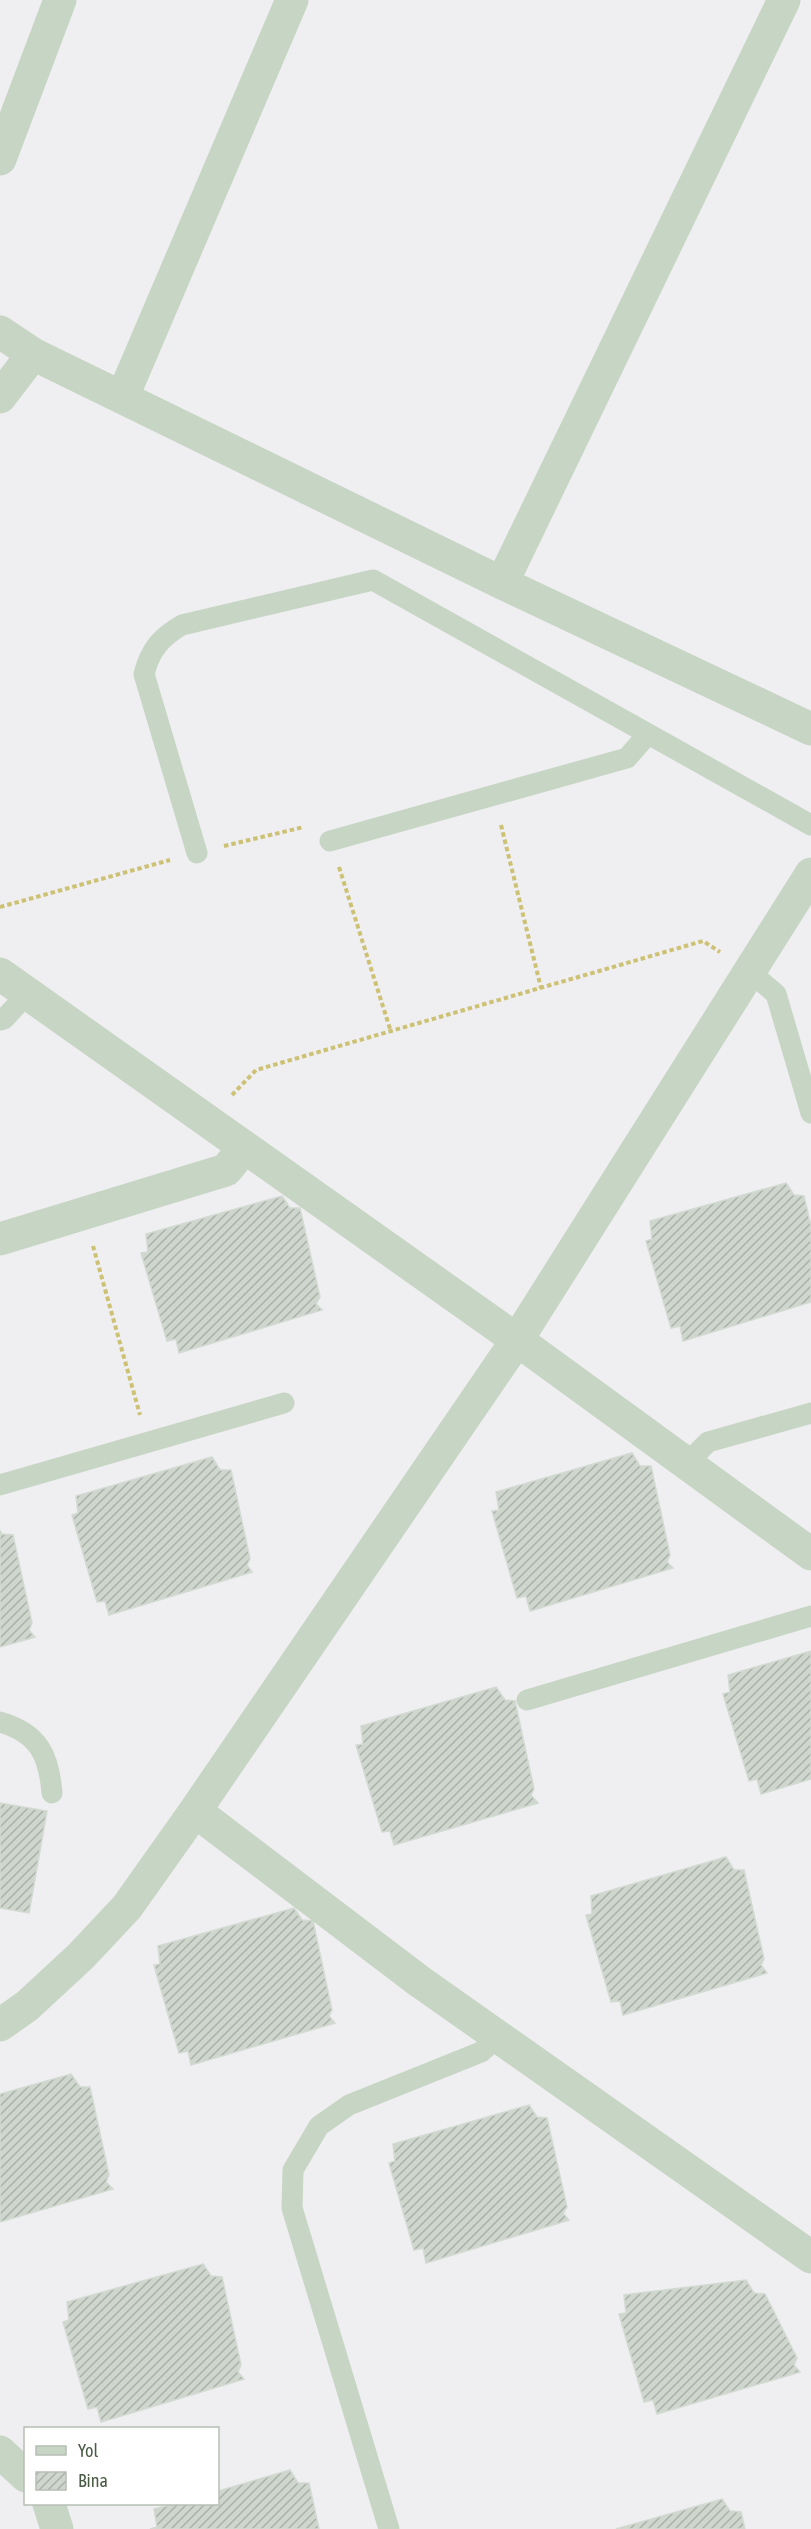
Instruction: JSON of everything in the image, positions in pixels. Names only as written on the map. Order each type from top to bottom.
[{"type":"street","points":[[0,159],[60,0]]},
{"type":"street","points":[[123,396],[292,0]]},
{"type":"street","points":[[502,583],[784,0]]},
{"type":"street","points":[[0,332],[33,354],[502,583],[811,729]]},
{"type":"street","points":[[0,397],[33,354]]},
{"type":"street","points":[[0,2025],[27,2006],[81,1956],[119,1915],[195,1811],[517,1340],[811,874]]},
{"type":"street","points":[[0,974],[517,1340],[811,1554]]},
{"type":"street","points":[[0,1239],[226,1170],[243,1148]]},
{"type":"street","points":[[195,1811],[497,2038],[811,2258]]},
{"type":"street","points":[[0,2452],[24,2474]]},
{"type":"street","points":[[49,2505],[57,2529]]},
{"type":"lane","points":[[197,853],[144,674],[155,646],[167,633],[182,625],[373,580],[811,825]]},
{"type":"lane","points":[[330,841],[627,758],[648,734]]},
{"type":"lane","points":[[750,972],[776,994],[811,1113]]},
{"type":"lane","points":[[0,1020],[4,1019],[28,993]]},
{"type":"lane","points":[[0,1485],[284,1403]]},
{"type":"lane","points":[[687,1463],[708,1442],[811,1413]]},
{"type":"lane","points":[[527,1701],[811,1616]]},
{"type":"lane","points":[[0,1722],[21,1731],[43,1752],[50,1766],[52,1793]]},
{"type":"lane","points":[[389,2529],[292,2208],[293,2170],[319,2126],[349,2105],[481,2052],[497,2038]]},
{"type":"path","points":[[493,795],[541,988]]},
{"type":"path","points":[[330,841],[391,1032]]},
{"type":"path","points":[[206,1121],[256,1070],[703,941],[750,972]]},
{"type":"path","points":[[84,1213],[147,1443]]},
{"type":"building","points":[[786,1183],[794,1195],[804,1196],[811,1226],[811,1302],[683,1341],[680,1326],[671,1328],[646,1241],[652,1239],[650,1221]]},
{"type":"building","points":[[282,1196],[290,1208],[300,1208],[320,1297],[316,1304],[322,1310],[179,1353],[176,1339],[167,1341],[141,1253],[148,1252],[146,1234]]},
{"type":"building","points":[[632,1453],[640,1466],[651,1466],[670,1555],[667,1562],[673,1568],[530,1611],[526,1596],[517,1598],[492,1511],[499,1510],[496,1492]]},
{"type":"building","points":[[212,1457],[220,1470],[231,1470],[250,1559],[247,1565],[252,1572],[109,1615],[105,1601],[97,1602],[72,1515],[78,1513],[76,1496]]},
{"type":"building","points":[[0,1531],[2,1534],[13,1535],[32,1623],[29,1630],[35,1637],[0,1647]]},
{"type":"building","points":[[811,1651],[811,1779],[761,1794],[757,1779],[749,1781],[723,1694],[730,1692],[728,1675]]},
{"type":"building","points":[[496,1687],[505,1700],[515,1701],[534,1789],[531,1795],[538,1803],[394,1845],[390,1831],[382,1832],[356,1745],[363,1744],[361,1726]]},
{"type":"building","points":[[0,1803],[47,1811],[29,1913],[0,1908]]},
{"type":"building","points":[[726,1857],[734,1870],[744,1870],[764,1959],[761,1965],[767,1973],[623,2015],[620,2001],[611,2002],[586,1915],[592,1914],[591,1896]]},
{"type":"building","points":[[294,1908],[302,1920],[313,1921],[332,2010],[329,2016],[335,2023],[191,2065],[188,2051],[179,2053],[154,1965],[160,1964],[158,1946]]},
{"type":"building","points":[[71,2074],[80,2087],[90,2087],[109,2175],[106,2182],[113,2189],[0,2222],[0,2094]]},
{"type":"building","points":[[529,2105],[537,2117],[547,2118],[567,2207],[563,2213],[569,2220],[426,2263],[423,2248],[414,2250],[389,2163],[395,2161],[393,2144]]},
{"type":"building","points":[[203,2264],[211,2276],[222,2277],[241,2365],[238,2372],[244,2379],[101,2422],[97,2407],[88,2409],[63,2322],[69,2320],[67,2302]]},
{"type":"building","points":[[746,2280],[754,2293],[765,2294],[797,2358],[794,2365],[800,2372],[657,2414],[653,2400],[644,2402],[619,2314],[626,2313],[624,2295]]},
{"type":"building","points":[[290,2470],[298,2483],[309,2483],[319,2529],[150,2529],[157,2527],[154,2509],[170,2505],[219,2505],[219,2491]]},
{"type":"building","points":[[722,2499],[730,2511],[741,2512],[745,2529],[616,2529]]}]
